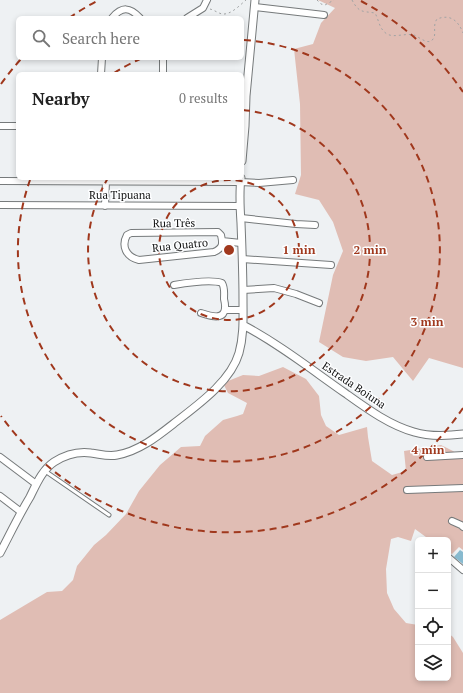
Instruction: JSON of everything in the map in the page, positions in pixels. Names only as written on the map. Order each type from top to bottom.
[{"type":"street","points":[[189,16],[203,8],[207,0]]},
{"type":"street","points":[[244,116],[255,4],[324,15]]},
{"type":"street","points":[[114,16],[123,10],[130,10],[138,16]]},
{"type":"street","points":[[101,72],[102,60]]},
{"type":"street","points":[[163,60],[163,72]]},
{"type":"street","points":[[0,126],[16,126]]},
{"type":"street","points":[[0,181],[240,180],[259,183],[293,180]]},
{"type":"street","points":[[0,553],[36,484],[52,463],[62,457],[74,453],[89,452],[107,456],[119,455],[148,443],[212,392],[222,382],[233,367],[241,342],[243,325],[240,180]]},
{"type":"street","points":[[105,206],[106,181]]},
{"type":"street","name":"Rua Tipuana","points":[[0,205],[240,206]]},
{"type":"street","points":[[241,218],[316,225]]},
{"type":"street","name":"Rua Três","points":[[138,260],[133,259],[127,253],[125,247],[125,239],[127,235],[218,232],[221,235],[222,244]]},
{"type":"street","points":[[222,244],[241,243]]},
{"type":"street","name":"Rua Quatro","points":[[138,260],[214,252],[219,250],[222,244]]},
{"type":"street","points":[[242,258],[331,265]]},
{"type":"street","points":[[174,285],[186,283],[222,283],[224,289],[225,310],[223,314],[218,316],[210,316],[201,313]]},
{"type":"street","points":[[243,290],[274,288],[296,294],[319,303]]},
{"type":"street","points":[[225,310],[243,310]]},
{"type":"street","name":"Estrada Boiuna","points":[[243,325],[262,335],[366,408],[395,425],[426,435],[444,436],[463,434]]},
{"type":"street","points":[[427,457],[463,454]]},
{"type":"street","points":[[0,457],[36,484]]},
{"type":"street","points":[[407,490],[463,488]]},
{"type":"street","points":[[0,496],[21,512]]},
{"type":"street","points":[[452,521],[463,527]]},
{"type":"street","points":[[451,560],[463,570]]},
{"type":"lane","points":[[45,471],[109,515]]},
{"type":"path","points":[[203,8],[228,14],[246,0]]},
{"type":"path","points":[[318,0],[321,4],[325,5],[334,0]]},
{"type":"path","points":[[352,0],[356,8],[362,12],[375,13],[381,28],[389,35],[396,36],[406,34],[416,36],[426,41],[433,41],[434,23],[436,19],[441,17],[450,18],[457,22],[463,33]]},
{"type":"shaded area","points":[[318,0],[463,0],[463,368],[429,358],[413,381],[393,357],[366,361],[343,357],[319,342],[333,275],[343,251],[333,222],[319,200],[295,194],[301,175],[300,104],[294,49],[313,44],[321,23],[335,8]]},
{"type":"shaded area","points":[[283,367],[306,379],[319,396],[321,415],[326,426],[339,435],[367,427],[372,461],[392,475],[406,471],[404,451],[441,445],[463,458],[463,550],[459,547],[452,554],[451,537],[426,537],[415,529],[411,541],[398,537],[391,539],[386,569],[387,593],[394,609],[406,623],[415,624],[415,681],[451,681],[451,635],[463,653],[463,693],[0,693],[0,620],[47,592],[62,591],[73,580],[77,566],[94,545],[126,514],[139,491],[160,465],[181,447],[200,446],[205,436],[223,420],[243,414],[247,403],[228,393],[223,383],[243,375],[259,376]]},
{"type":"building","points":[[460,550],[463,552],[463,564],[454,557]]}]
